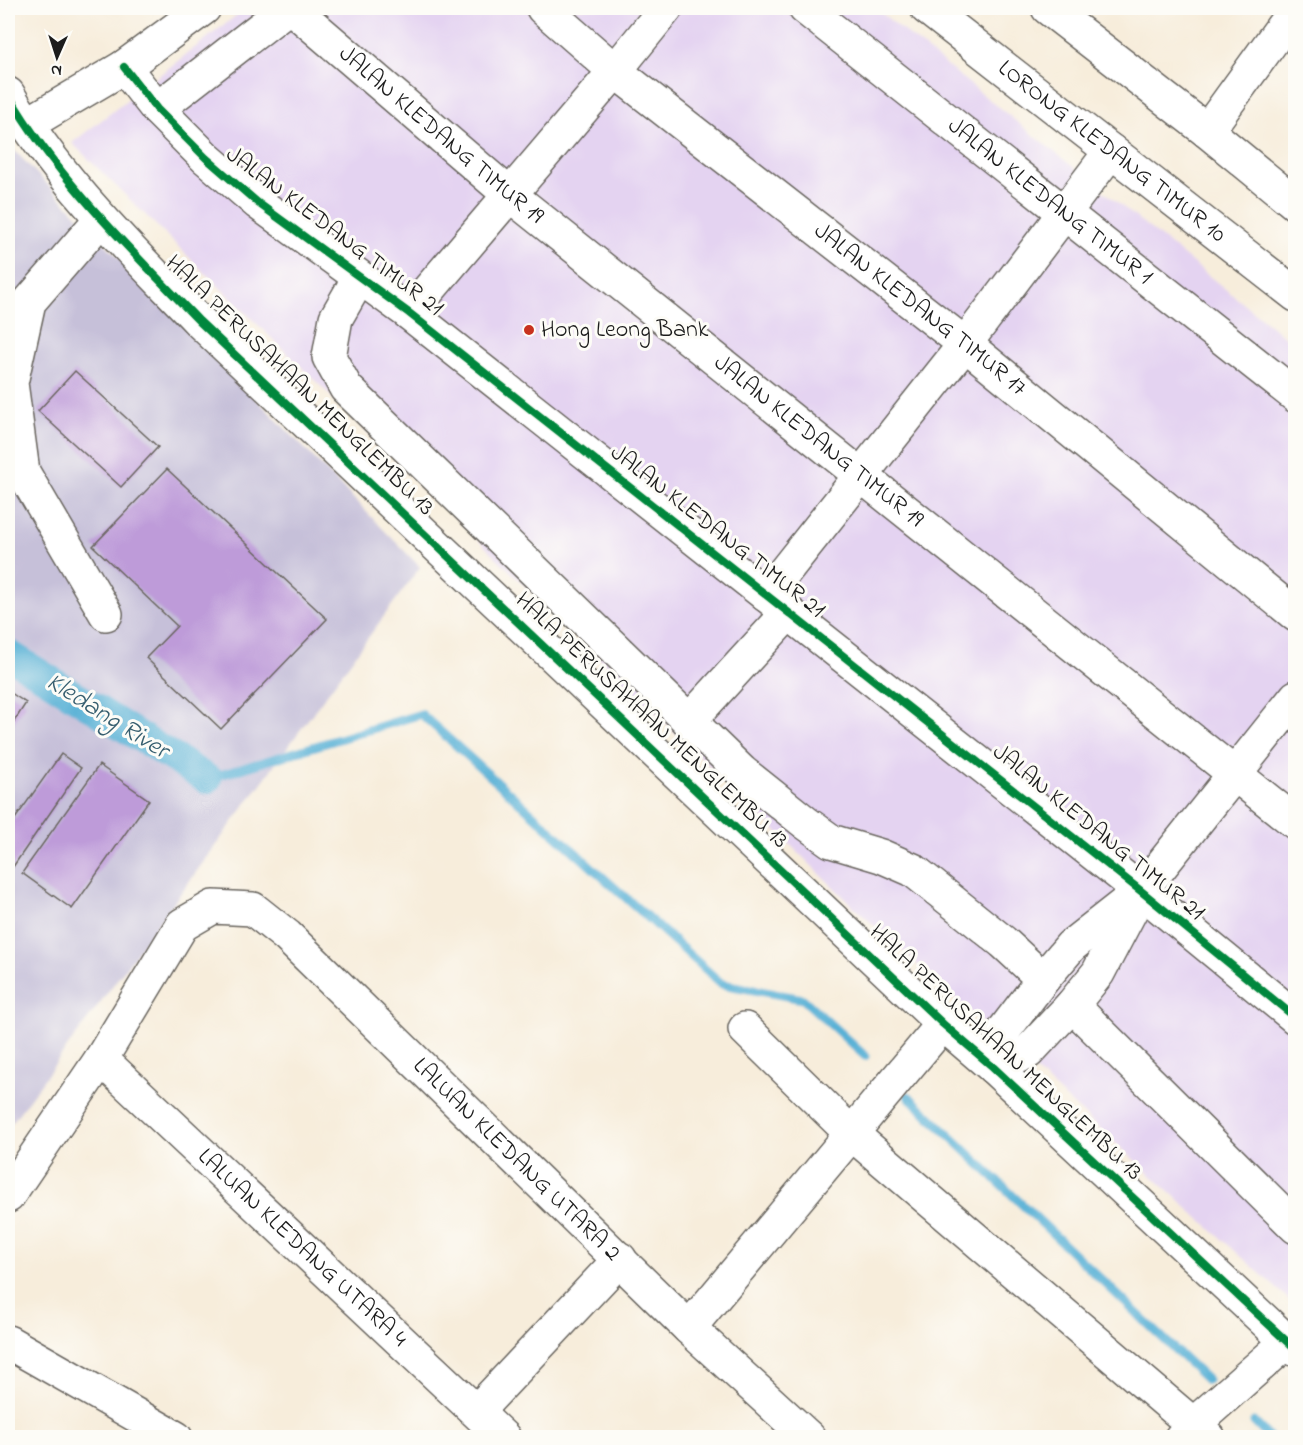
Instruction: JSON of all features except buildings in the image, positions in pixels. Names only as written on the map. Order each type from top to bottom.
[{"type":"street","points":[[26,125],[124,67],[204,8]]},
{"type":"street","points":[[157,109],[287,8]]},
{"type":"street","name":"JALAN KLEDANG TIMUR 19","points":[[292,8],[510,195],[1296,823]]},
{"type":"street","name":"JALAN KLEDANG TIMUR 17","points":[[543,8],[615,71],[965,344],[1296,615]]},
{"type":"street","points":[[409,313],[666,8]]},
{"type":"street","name":"JALAN KLEDANG TIMUR 1","points":[[805,8],[1296,396]]},
{"type":"street","name":"LORONG KLEDANG TIMUR 10","points":[[927,8],[1296,295]]},
{"type":"street","points":[[1048,8],[1207,130],[1296,204]]},
{"type":"street","points":[[1207,130],[1296,8]]},
{"type":"street","name":"JALAN KLEDANG TIMUR 21","points":[[124,67],[157,109],[206,158],[258,203],[409,313],[1141,891],[1296,1018]]},
{"type":"street","name":"HALA PERUSAHAAN MENGLEMBU 13","points":[[8,94],[26,125],[101,219],[199,321],[943,1024],[993,1067],[1291,1346]]},
{"type":"street","points":[[689,721],[777,604],[861,476],[965,344],[1111,151]]},
{"type":"street","points":[[101,219],[29,302],[11,383],[23,471],[106,614]]},
{"type":"street","points":[[359,278],[336,318],[329,357],[346,388],[742,772],[831,841],[881,856],[913,870],[1003,942],[1043,979]]},
{"type":"street","points":[[993,1067],[1028,1052],[1072,1005],[1098,973],[1141,891],[1296,697]]},
{"type":"street","points":[[993,1067],[1005,1029],[1043,979],[1071,946],[1141,891]]},
{"type":"street","name":"LALUAN KLEDANG UTARA 2","points":[[101,1059],[182,925],[213,908],[253,909],[287,936],[689,1328],[809,1437]]},
{"type":"street","points":[[1072,1005],[1296,1227]]},
{"type":"street","points":[[689,1328],[943,1024]]},
{"type":"street","points":[[745,1029],[852,1134],[1195,1433],[1291,1346]]},
{"type":"street","points":[[8,1197],[101,1059]]},
{"type":"street","name":"LALUAN KLEDANG UTARA 4","points":[[101,1059],[504,1437]]},
{"type":"street","points":[[477,1411],[620,1259]]},
{"type":"street","points":[[8,1342],[176,1437]]},
{"type":"shaded area","points":[[246,8],[875,8],[1295,345],[1295,1305],[856,909],[72,143]]},
{"type":"shaded area","points":[[8,142],[420,567],[8,1128]]},
{"type":"waterway","name":"Kledang River","points":[[8,654],[207,779]]},
{"type":"waterway","points":[[207,779],[421,714],[722,984],[803,999],[865,1056]]},
{"type":"waterway","points":[[908,1096],[1207,1380]]},
{"type":"waterway","points":[[1254,1422],[1270,1438]]},
{"type":"cycle path","points":[[124,67],[157,109],[206,158],[258,203],[409,313],[1141,891],[1296,1018]]},
{"type":"cycle path","points":[[8,94],[49,156],[72,185],[199,321],[943,1024],[993,1067],[1296,1350]]},
{"type":"place","name":"Hong Leong Bank","points":[[529,330]]}]
